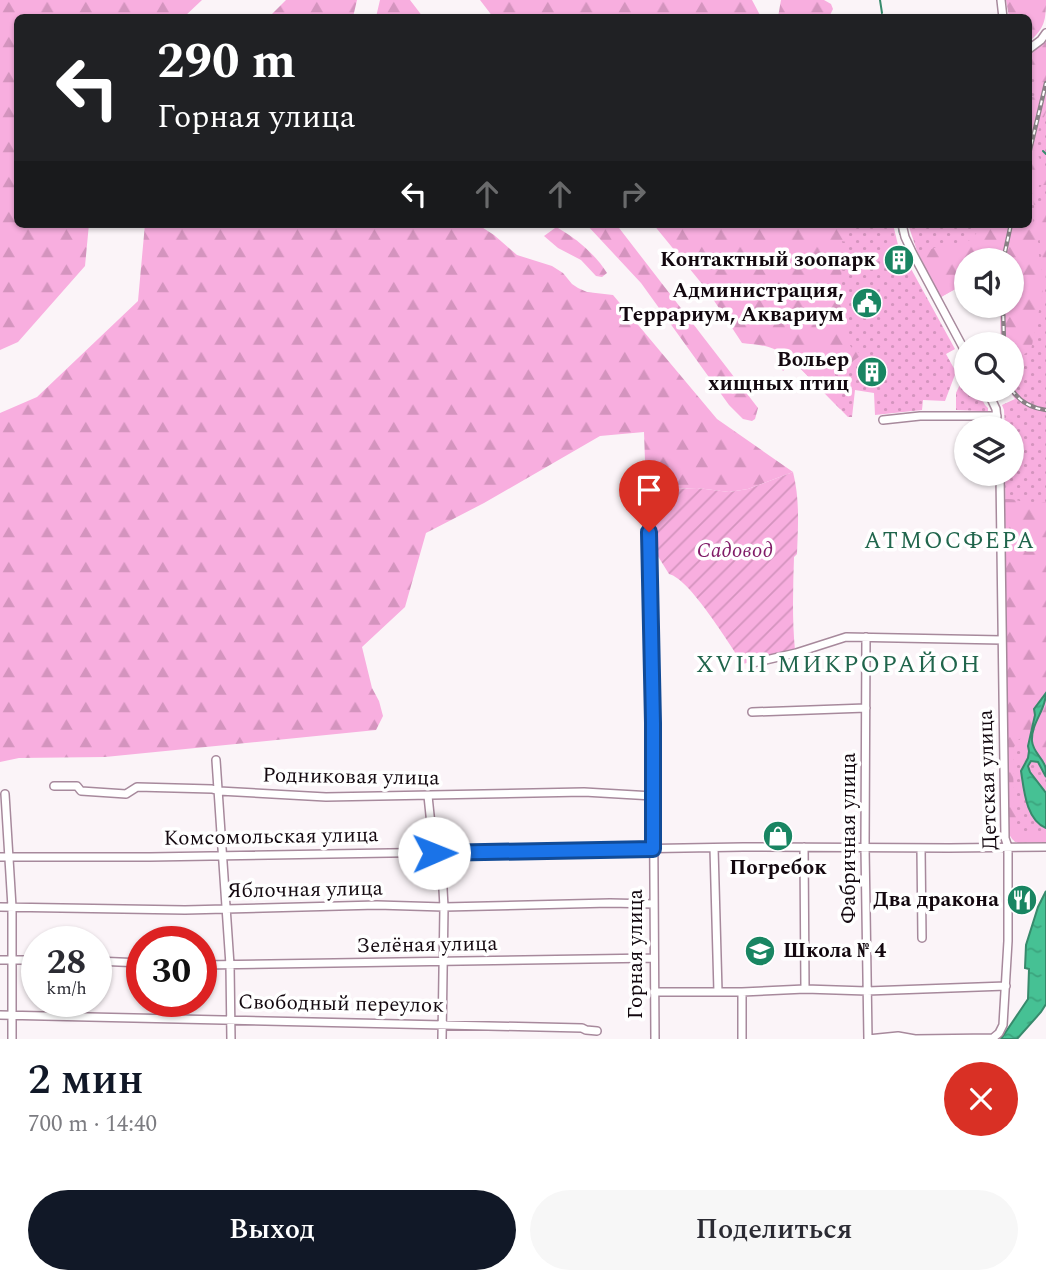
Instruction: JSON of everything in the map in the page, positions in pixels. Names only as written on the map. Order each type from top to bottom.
[{"type":"street","points":[[1032,47],[1046,33]]},
{"type":"street","points":[[903,228],[905,237],[955,332]]},
{"type":"street","points":[[993,402],[997,416]]},
{"type":"street","points":[[883,420],[954,416]]},
{"type":"street","name":"Детская улица","points":[[993,1038],[1003,1025],[1008,942],[1000,486]]},
{"type":"street","name":"Горная улица","points":[[649,532],[655,1039]]},
{"type":"street","name":"Фабричная улица","points":[[866,637],[868,1039]]},
{"type":"street","points":[[754,663],[796,653],[839,638],[1002,640]]},
{"type":"street","points":[[752,712],[866,708]]},
{"type":"street","points":[[216,760],[227,909],[231,1039]]},
{"type":"street","name":"Родниковая улица","points":[[54,786],[77,786],[81,791],[126,794],[137,787],[326,797],[584,792],[653,796]]},
{"type":"street","points":[[5,794],[12,907],[12,1039]]},
{"type":"street","points":[[428,796],[444,907],[442,1039]]},
{"type":"street","points":[[804,847],[805,989]]},
{"type":"street","name":"Комсомольская улица","points":[[0,857],[804,847],[1046,847]]},
{"type":"street","points":[[714,848],[718,992]]},
{"type":"street","points":[[921,848],[922,939]]},
{"type":"street","name":"Яблочная улица","points":[[0,906],[227,909],[377,905],[444,907],[653,904]]},
{"type":"street","name":"Зелёная улица","points":[[217,965],[654,958]]},
{"type":"street","points":[[0,960],[21,961]]},
{"type":"street","points":[[654,992],[805,989],[867,991],[1006,986]]},
{"type":"street","points":[[742,992],[742,1039]]},
{"type":"street","name":"Свободный переулок","points":[[0,1015],[583,1028],[597,1031]]},
{"type":"street","points":[[868,1039],[993,1038]]},
{"type":"green space","points":[[0,0],[202,0],[187,14],[14,14],[14,228],[89,228],[85,266],[18,342],[0,350]]},
{"type":"green space","points":[[286,0],[357,0],[354,14],[272,14]]},
{"type":"green space","points":[[380,0],[410,0],[421,14],[377,14]]},
{"type":"green space","points":[[480,0],[752,0],[759,14],[491,14]]},
{"type":"green space","points":[[781,0],[824,0],[831,4],[833,9],[830,14],[779,14]]},
{"type":"green space","points":[[1006,0],[1046,0],[1044,23],[1032,39],[1032,14],[1008,14]]},
{"type":"green space","points":[[1046,42],[1046,842],[1018,843],[1012,839],[1009,831],[1005,486],[1024,486],[1024,416],[1004,416],[1002,405],[1024,402],[1024,332],[1001,332],[1000,318],[1024,318],[1024,248],[954,248],[954,290],[941,297],[917,251],[909,228],[1032,228],[1032,53]]},
{"type":"green space","points":[[1046,42],[1046,112],[1032,146],[1032,97],[1038,95],[1032,68],[1032,53]]},
{"type":"green space","points":[[1032,146],[1046,173],[1046,185],[1039,185],[1038,202],[1046,203],[1046,280],[1032,192]]},
{"type":"green space","points":[[1032,213],[1043,291],[1031,350],[1024,354],[1024,332],[1001,332],[1000,318],[1024,318],[1024,248],[954,248],[954,290],[941,297],[921,258],[932,249],[967,242],[979,228],[1032,228]]},
{"type":"green space","points":[[145,228],[483,228],[517,255],[552,266],[578,288],[587,292],[613,295],[717,419],[793,472],[748,489],[729,492],[697,488],[646,490],[644,432],[600,436],[426,533],[405,607],[362,647],[372,688],[383,716],[376,730],[105,757],[19,758],[0,762],[0,413],[37,397],[138,301]]},
{"type":"green space","points":[[555,228],[565,232],[585,248],[607,273],[602,277],[596,276],[581,260],[558,248],[544,236]]},
{"type":"green space","points":[[590,228],[619,228],[758,408],[755,419],[743,419],[729,405],[641,283]]},
{"type":"green space","points":[[656,228],[849,228],[847,242],[841,241],[838,257],[844,259],[837,299],[848,308],[848,342],[863,354],[853,361],[849,370],[833,359],[824,376],[840,385],[844,379],[845,387],[839,391],[840,409],[793,361],[783,371],[778,364],[784,355],[775,349],[742,343],[707,290]]},
{"type":"green space","points":[[839,228],[894,228],[898,245],[954,347],[946,354],[954,368],[954,377],[945,401],[923,400],[922,410],[875,415],[874,393],[855,390],[852,417],[848,417],[793,361],[830,277]]},
{"type":"green space","points":[[956,402],[983,402],[988,413],[984,414],[981,411],[956,410]]},
{"type":"green space","name":"Садовод","points":[[793,472],[798,513],[793,580],[795,650],[743,664],[698,599],[678,578],[669,574],[651,545],[652,490],[697,488],[729,492],[748,489]]},
{"type":"green space","points":[[1005,499],[1019,501],[1030,507],[1038,502],[1046,502],[1046,693],[1036,706],[1027,758],[1025,762],[1021,762],[1021,738],[1014,747],[1013,760],[1017,832],[1021,835],[1046,835],[1046,842],[1015,842],[1009,831]]},
{"type":"green space","points":[[1046,702],[1046,767],[1033,747],[1032,735],[1039,711]]},
{"type":"water","points":[[1046,693],[1032,741],[1045,766],[1046,777],[1038,762],[1031,761],[1028,766],[1046,793],[1046,828],[1039,824],[1030,811],[1021,771],[1028,758],[1034,709]]},
{"type":"water","points":[[1046,891],[1046,1004],[1017,1039],[1001,1039],[1028,999],[1029,969],[1025,968],[1026,945]]},
{"type":"waterway","points":[[880,0],[882,13]]},
{"type":"waterway","points":[[1043,151],[1046,154]]},
{"type":"waterway","points":[[899,228],[900,234]]},
{"type":"railway","points":[[1032,141],[1046,83]]},
{"type":"railway","points":[[1006,248],[1010,228]]},
{"type":"railway","points":[[1003,318],[1004,332]]},
{"type":"railway","points":[[1024,402],[1046,410]]},
{"type":"place","name":"Контактный зоопарк","points":[[899,260]]},
{"type":"place","name":"Администрация, Террариум, Аквариум","points":[[867,303]]},
{"type":"place","name":"Вольер хищных птиц","points":[[872,372]]},
{"type":"place","name":"Погребок","points":[[778,836]]},
{"type":"place","name":"Два дракона","points":[[1022,900]]},
{"type":"place","name":"Школа № 4","points":[[760,951]]},
{"type":"district","name":"АТМОСФЕРА","points":[[950,541]]},
{"type":"district","name":"XVIII МИКРОРАЙОН","points":[[839,665]]},
{"type":"route","points":[[434,853],[653,849],[649,532]]}]
